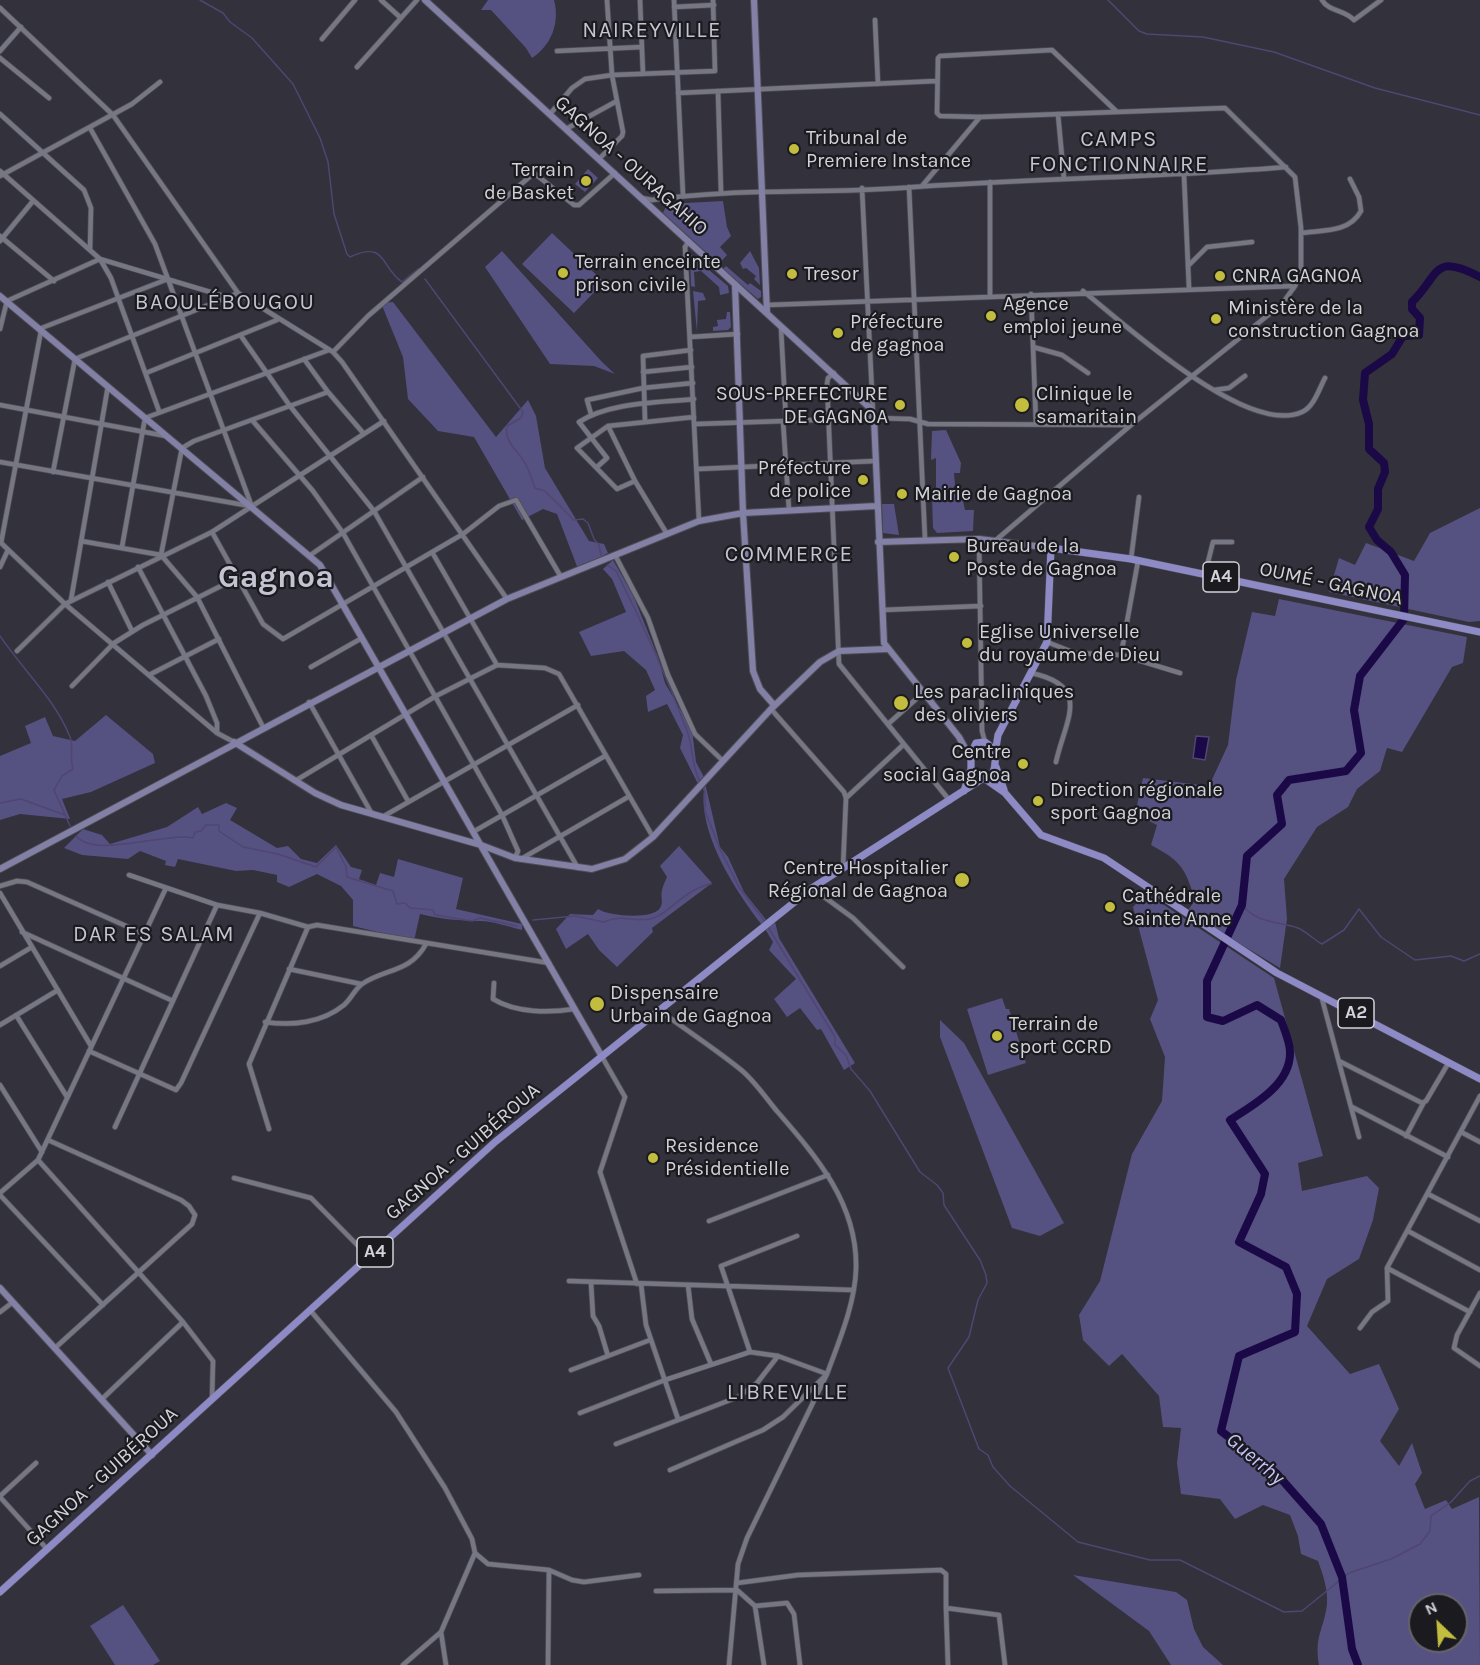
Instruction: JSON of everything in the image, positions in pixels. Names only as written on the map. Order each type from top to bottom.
[{"type":"main road","name":"OUMÉ - GAGNOA","points":[[1051,548],[1134,560],[1480,632]]},
{"type":"main road","points":[[971,769],[984,779],[993,773],[998,735],[1047,642],[1051,548]]},
{"type":"main road","points":[[963,793],[971,769],[971,759],[980,743],[998,735]]},
{"type":"main road","points":[[980,743],[991,746],[995,758]]},
{"type":"main road","name":"A2","points":[[995,758],[1000,783],[1011,800],[1041,835],[1104,858],[1277,973],[1480,1079]]},
{"type":"main road","name":"A2","points":[[984,779],[1011,800]]},
{"type":"main road","name":"GAGNOA - GUIBÉROUA","points":[[0,1592],[495,1142],[812,888],[984,779]]},
{"type":"street","points":[[322,39],[355,0]]},
{"type":"street","points":[[381,0],[401,18]]},
{"type":"street","points":[[357,67],[417,0]]},
{"type":"street","name":"GAGNOA - OURAGAHIO","points":[[425,0],[834,373],[874,416]]},
{"type":"street","points":[[599,159],[622,136],[609,48],[607,0]]},
{"type":"street","points":[[640,0],[643,74]]},
{"type":"street","points":[[674,0],[683,195]]},
{"type":"street","points":[[754,0],[767,312]]},
{"type":"street","points":[[1322,0],[1331,9],[1348,13],[1354,20],[1380,0]]},
{"type":"street","points":[[550,114],[572,88],[585,79],[612,75],[716,70],[713,3],[674,7]]},
{"type":"street","points":[[0,8],[113,115],[238,293],[277,320],[331,351],[384,421],[507,599]]},
{"type":"street","points":[[875,20],[878,84]]},
{"type":"street","points":[[0,51],[21,27]]},
{"type":"street","points":[[557,51],[642,46]]},
{"type":"street","points":[[996,540],[1131,425],[1193,378],[1282,304],[1295,286],[1301,270],[1301,232],[1295,177],[1225,108],[980,117],[938,115],[936,81],[938,58],[940,56],[1052,50],[1116,111]]},
{"type":"street","points":[[0,58],[49,98]]},
{"type":"street","points":[[678,93],[936,81]]},
{"type":"street","points":[[159,411],[118,298],[100,259],[1,173],[113,115],[160,82]]},
{"type":"street","points":[[718,91],[722,192]]},
{"type":"street","points":[[566,129],[617,101]]},
{"type":"street","points":[[0,114],[79,183],[88,196],[91,208],[90,249]]},
{"type":"street","points":[[1058,114],[1064,179]]},
{"type":"street","points":[[922,186],[980,117]]},
{"type":"street","points":[[90,128],[155,244],[170,278],[181,316],[226,430],[252,507]]},
{"type":"street","points":[[642,198],[652,200],[722,192],[909,187],[1184,175],[1287,167]]},
{"type":"street","points":[[145,418],[267,372],[331,351],[368,316],[534,173],[574,205],[579,206],[615,173]]},
{"type":"street","points":[[1184,175],[1189,288]]},
{"type":"street","points":[[1301,232],[1337,229],[1348,226],[1357,218],[1361,211],[1359,197],[1350,179]]},
{"type":"street","points":[[990,182],[990,296]]},
{"type":"street","points":[[909,187],[916,300],[925,539]]},
{"type":"street","points":[[862,188],[874,416],[876,506],[882,610],[887,649],[959,737],[971,759]]},
{"type":"street","points":[[33,201],[1,238],[54,281]]},
{"type":"street","points":[[688,241],[685,247],[696,424],[699,521]]},
{"type":"street","points":[[1188,266],[1207,247],[1252,242]]},
{"type":"street","points":[[7,301],[100,259],[228,297]]},
{"type":"street","points":[[40,330],[170,278]]},
{"type":"street","points":[[735,284],[743,513],[753,671],[760,689],[772,707],[840,786],[846,798],[843,868]]},
{"type":"street","points":[[767,305],[1083,291],[1295,286]]},
{"type":"street","points":[[1083,291],[1193,378],[1244,408],[1291,416],[1305,411],[1313,402],[1325,378]]},
{"type":"street","points":[[75,359],[238,293]]},
{"type":"street","points":[[1031,294],[1037,400],[1036,424]]},
{"type":"street","points":[[0,296],[320,565],[625,1097],[600,1172],[639,1284],[650,1340],[678,1419]]},
{"type":"street","points":[[0,329],[7,301]]},
{"type":"street","points":[[146,373],[277,320]]},
{"type":"street","points":[[782,327],[789,510]]},
{"type":"street","points":[[40,330],[1,543],[65,603],[218,733],[328,801],[481,845],[518,858],[578,869],[592,869],[625,859],[653,837],[772,707],[808,672],[839,651],[887,649]]},
{"type":"street","points":[[690,337],[738,334]]},
{"type":"street","points":[[241,336],[290,406],[375,511],[445,631],[468,679],[578,869]]},
{"type":"street","points":[[1033,347],[1062,355],[1088,373]]},
{"type":"street","points":[[645,420],[642,356],[691,350]]},
{"type":"street","points":[[53,472],[62,416],[75,359]]},
{"type":"street","points":[[304,359],[328,392],[364,434]]},
{"type":"street","points":[[643,372],[692,367]]},
{"type":"street","points":[[834,373],[828,378],[826,384],[839,664],[950,802]]},
{"type":"street","points":[[1214,390],[1229,388],[1245,376]]},
{"type":"street","points":[[591,414],[587,400],[643,388],[693,383]]},
{"type":"street","points":[[71,600],[108,386]]},
{"type":"street","points":[[182,448],[328,392]]},
{"type":"street","points":[[597,467],[607,458],[579,422],[591,414],[645,404],[694,399]]},
{"type":"street","points":[[0,405],[167,436]]},
{"type":"street","points":[[696,424],[828,420],[874,416],[910,419],[921,423],[1131,425]]},
{"type":"street","points":[[635,481],[618,489],[576,448],[608,426],[645,420],[694,417]]},
{"type":"street","points":[[122,547],[145,418]]},
{"type":"street","points":[[252,420],[327,508],[343,532],[502,815],[518,851],[518,858]]},
{"type":"street","points":[[17,651],[65,603],[212,532],[384,421]]},
{"type":"street","points":[[608,426],[635,481],[667,534]]},
{"type":"street","points":[[161,555],[182,448]]},
{"type":"street","points":[[698,468],[875,461]]},
{"type":"street","points":[[0,462],[252,507]]},
{"type":"street","points":[[309,556],[423,477]]},
{"type":"street","points":[[1121,655],[1134,560],[1139,497]]},
{"type":"street","points":[[212,532],[263,624],[283,639],[463,534],[499,506],[516,500],[561,577]]},
{"type":"street","points":[[0,869],[309,702],[507,599],[699,521],[743,513],[876,506]]},
{"type":"street","points":[[959,737],[980,743],[982,731],[979,539]]},
{"type":"street","points":[[878,542],[979,539],[1051,548]]},
{"type":"street","points":[[81,541],[161,555],[197,597],[263,727]]},
{"type":"street","points":[[1205,574],[1212,542],[1232,542]]},
{"type":"street","points":[[0,567],[8,550]]},
{"type":"street","points":[[432,552],[468,619],[497,665]]},
{"type":"street","points":[[615,555],[648,618],[670,680],[695,734],[723,761]]},
{"type":"street","points":[[138,567],[218,723],[218,733]]},
{"type":"street","points":[[72,686],[114,643],[132,631],[237,578]]},
{"type":"street","points":[[108,582],[132,631]]},
{"type":"street","points":[[882,610],[981,606]]},
{"type":"street","points":[[311,667],[362,638]]},
{"type":"street","points":[[149,675],[219,639]]},
{"type":"street","points":[[1047,642],[1076,653],[1121,655],[1179,673]]},
{"type":"street","points":[[295,781],[436,696],[497,665],[545,668],[558,672],[653,837]]},
{"type":"street","points":[[1032,674],[1052,678],[1067,691],[1068,726],[1056,762]]},
{"type":"street","points":[[888,724],[923,693]]},
{"type":"street","points":[[309,702],[372,814]]},
{"type":"street","points":[[384,816],[578,705]]},
{"type":"street","points":[[370,735],[408,801]]},
{"type":"street","points":[[846,798],[903,745]]},
{"type":"street","points":[[473,832],[605,756]]},
{"type":"street","points":[[518,858],[560,837],[628,797]]},
{"type":"street","points":[[129,875],[217,905],[260,913],[308,927],[317,925],[549,963]]},
{"type":"street","points":[[0,886],[17,881],[27,882],[144,934]]},
{"type":"street","points":[[103,1305],[0,1194],[38,1160],[166,888]]},
{"type":"street","points":[[812,888],[853,918],[903,967]]},
{"type":"street","points":[[0,893],[90,1048],[172,1090],[179,1087],[260,913]]},
{"type":"street","points":[[0,907],[6,904]]},
{"type":"street","points":[[115,1127],[217,905]]},
{"type":"street","points":[[269,1129],[249,1064],[265,1022],[308,927]]},
{"type":"street","points":[[22,932],[173,1001]]},
{"type":"street","points":[[265,1022],[280,1024],[317,1020],[345,1004],[361,984],[419,957],[426,944]]},
{"type":"street","points":[[0,966],[32,947]]},
{"type":"street","points":[[289,969],[361,984]]},
{"type":"street","points":[[494,983],[491,994],[493,999],[499,1003],[532,1010],[574,1009]]},
{"type":"street","points":[[0,1025],[58,990]]},
{"type":"street","points":[[1321,995],[1359,1137]]},
{"type":"street","points":[[659,1010],[742,1071],[828,1175],[842,1200],[854,1231],[856,1271],[854,1290],[827,1374],[747,1538],[738,1563],[729,1665]]},
{"type":"street","points":[[16,1015],[67,1097]]},
{"type":"street","points":[[1339,1061],[1424,1102]]},
{"type":"street","points":[[1406,1136],[1449,1062]]},
{"type":"street","points":[[0,1085],[42,1152]]},
{"type":"street","points":[[1360,1328],[1372,1312],[1388,1301],[1387,1268],[1480,1096]]},
{"type":"street","points":[[1352,1107],[1448,1157]]},
{"type":"street","points":[[1461,1132],[1480,1142]]},
{"type":"street","points":[[48,1140],[181,1200],[193,1210],[192,1224],[55,1348]]},
{"type":"street","points":[[38,1160],[140,1272],[213,1361],[212,1399]]},
{"type":"street","points":[[709,1221],[828,1175]]},
{"type":"street","points":[[234,1178],[311,1198],[369,1257]]},
{"type":"street","points":[[1428,1194],[1479,1218]]},
{"type":"street","points":[[1408,1231],[1480,1270]]},
{"type":"street","points":[[750,1352],[720,1266],[797,1236]]},
{"type":"street","points":[[1387,1268],[1470,1312]]},
{"type":"street","points":[[569,1281],[854,1290]]},
{"type":"street","points":[[591,1283],[593,1316],[599,1326],[608,1356]]},
{"type":"street","points":[[688,1285],[692,1319],[711,1364]]},
{"type":"street","points":[[0,1288],[152,1455]]},
{"type":"street","points":[[1480,1293],[1456,1335],[1454,1348],[1480,1366]]},
{"type":"street","points":[[0,1312],[13,1302]]},
{"type":"street","points":[[310,1310],[396,1412],[445,1488],[472,1539],[475,1553],[441,1632],[403,1665]]},
{"type":"street","points":[[101,1400],[183,1322]]},
{"type":"street","points":[[571,1370],[650,1340]]},
{"type":"street","points":[[580,1413],[665,1380],[750,1352],[778,1356],[827,1374]]},
{"type":"street","points":[[616,1444],[738,1398],[758,1383],[778,1356]]},
{"type":"street","points":[[670,1470],[764,1430],[783,1417],[827,1374]]},
{"type":"street","points":[[36,1463],[0,1496],[47,1549]]},
{"type":"street","points":[[475,1553],[492,1565],[549,1570],[573,1580],[585,1582],[639,1575]]},
{"type":"street","points":[[548,1665],[549,1570]]},
{"type":"street","points":[[737,1583],[798,1575],[942,1570],[946,1574],[948,1665]]},
{"type":"street","points":[[656,1591],[736,1590],[755,1606],[764,1665]]},
{"type":"street","points":[[755,1606],[787,1603],[791,1607],[794,1614],[800,1665]]},
{"type":"street","points":[[946,1608],[999,1615],[1005,1665]]},
{"type":"street","points":[[441,1632],[446,1665]]},
{"type":"shaded area","points":[[488,0],[554,0],[555,25],[545,47],[532,58],[526,48],[491,10],[481,10]]},
{"type":"shaded area","name":"Terrain de Basket","points":[[588,169],[598,178],[585,192],[575,184]]},
{"type":"shaded area","points":[[723,201],[727,227],[731,236],[720,247],[727,255],[719,264],[663,213],[667,204]]},
{"type":"shaded area","name":"Terrain enceinte prison civile","points":[[552,233],[604,282],[574,313],[522,264]]},
{"type":"shaded area","points":[[502,251],[615,374],[594,366],[550,364],[485,267]]},
{"type":"shaded area","points":[[750,251],[759,268],[760,285],[754,279],[756,276],[746,268],[743,269],[740,263]]},
{"type":"shaded area","points":[[690,254],[728,286],[729,293],[720,295],[719,287],[701,271],[694,272],[695,287],[691,286]]},
{"type":"shaded area","points":[[726,266],[748,285],[750,283],[761,291],[761,297],[758,299],[723,269]]},
{"type":"shaded area","points":[[693,291],[703,293],[706,300],[698,301],[697,332]]},
{"type":"shaded area","points":[[393,302],[496,437],[528,400],[536,416],[545,468],[589,541],[604,544],[608,553],[578,569],[557,514],[543,509],[522,520],[474,437],[438,431],[408,399],[403,357],[381,303]]},
{"type":"shaded area","points":[[727,312],[730,312],[731,327],[728,330],[713,331],[713,327],[718,326],[717,320],[726,319]]},
{"type":"shaded area","points":[[946,430],[961,463],[960,473],[954,473],[955,485],[951,492],[961,492],[965,510],[974,510],[973,531],[937,533],[933,528],[932,498],[936,495],[936,458],[931,460],[932,431]]},
{"type":"shaded area","points":[[882,504],[894,504],[899,535],[883,533]]},
{"type":"shaded area","points":[[1480,508],[1480,621],[1469,622],[1329,592],[1339,558],[1355,565],[1366,543],[1414,561],[1430,533]]},
{"type":"shaded area","points":[[613,560],[633,595],[658,657],[665,683],[692,730],[696,762],[704,777],[699,786],[680,748],[683,735],[667,704],[648,712],[646,696],[655,690],[646,670],[624,651],[591,656],[579,632],[626,612],[612,579],[603,569]]},
{"type":"shaded area","points":[[1279,599],[1467,637],[1463,663],[1452,667],[1402,752],[1387,748],[1380,771],[1357,789],[1348,807],[1317,827],[1284,879],[1287,919],[1280,968],[1187,912],[1195,900],[1185,873],[1169,856],[1151,845],[1157,825],[1135,814],[1143,778],[1209,786],[1228,745],[1236,680],[1252,612],[1275,616]]},
{"type":"shaded area","points":[[106,715],[153,754],[155,763],[91,792],[62,799],[70,819],[20,814],[0,820],[0,756],[31,743],[25,726],[45,717],[53,736],[75,741]]},
{"type":"shaded area","points":[[1196,736],[1209,737],[1205,760],[1193,758]]},
{"type":"shaded area","points":[[705,783],[720,847],[728,857],[744,892],[767,921],[763,926],[730,878],[720,859],[706,820],[703,801]]},
{"type":"shaded area","points":[[226,803],[237,808],[230,820],[277,848],[288,846],[301,859],[317,863],[336,845],[351,867],[362,870],[359,879],[376,885],[380,873],[394,877],[398,859],[463,878],[456,909],[522,924],[522,930],[490,922],[420,914],[414,941],[353,926],[353,900],[341,886],[317,874],[289,887],[277,882],[277,875],[253,870],[236,871],[178,859],[175,867],[165,865],[166,861],[140,851],[128,859],[82,855],[64,848],[83,829],[102,835],[110,844],[167,827],[198,807],[202,814]]},
{"type":"shaded area","points":[[679,846],[712,883],[652,928],[653,932],[617,967],[599,950],[588,934],[566,949],[556,929],[570,914],[593,915],[598,909],[620,915],[656,912],[662,904],[661,895],[667,877],[660,866]]},
{"type":"shaded area","points":[[1146,893],[1274,978],[1323,1156],[1298,1163],[1302,1191],[1367,1176],[1379,1188],[1373,1220],[1359,1259],[1327,1279],[1307,1326],[1350,1374],[1379,1364],[1399,1409],[1380,1441],[1399,1466],[1412,1443],[1422,1473],[1415,1484],[1425,1509],[1446,1500],[1452,1509],[1479,1497],[1480,1665],[1319,1665],[1318,1646],[1326,1613],[1326,1587],[1318,1561],[1301,1554],[1298,1536],[1290,1515],[1263,1505],[1235,1519],[1220,1499],[1181,1494],[1177,1463],[1181,1428],[1163,1427],[1159,1396],[1122,1354],[1109,1366],[1083,1340],[1079,1315],[1100,1281],[1132,1154],[1162,1101],[1165,1057],[1150,1019],[1158,1000],[1133,907]]},
{"type":"shaded area","points":[[775,922],[779,938],[855,1063],[844,1070],[821,1029],[817,1030],[800,1008],[787,1017],[774,999],[796,979],[769,950],[773,942],[765,929]]},
{"type":"shaded area","name":"Terrain de sport CCRD","points":[[1002,998],[1006,1009],[1009,1009],[1026,1063],[988,1075],[967,1009]]},
{"type":"shaded area","points":[[940,1020],[964,1043],[1064,1223],[1040,1236],[1012,1228],[940,1037]]},
{"type":"shaded area","points":[[1073,1575],[1176,1592],[1187,1600],[1194,1629],[1203,1647],[1223,1665],[1171,1665],[1149,1631]]},
{"type":"shaded area","points":[[123,1605],[160,1661],[153,1665],[115,1665],[90,1626]]},
{"type":"waterway","points":[[200,0],[223,13],[230,22],[252,38],[293,84],[320,138],[328,162],[334,214],[347,254],[350,257],[362,253],[377,253],[402,282],[418,269]]},
{"type":"waterway","points":[[1108,0],[1139,31],[1147,34],[1203,37],[1274,52],[1375,88],[1480,115]]},
{"type":"waterway","name":"Guerrhy","points":[[1358,1665],[1352,1649],[1342,1577],[1321,1524],[1276,1473],[1221,1431],[1239,1356],[1295,1332],[1297,1294],[1286,1267],[1239,1242],[1261,1194],[1265,1174],[1230,1120],[1260,1100],[1278,1084],[1289,1063],[1290,1052],[1281,1020],[1257,1005],[1223,1021],[1207,1017],[1207,981],[1242,905],[1247,856],[1282,824],[1277,795],[1289,780],[1346,771],[1361,753],[1354,710],[1360,676],[1404,619],[1405,575],[1391,552],[1377,540],[1369,527],[1378,509],[1378,489],[1385,472],[1384,463],[1369,449],[1369,424],[1363,400],[1365,373],[1392,354],[1403,336],[1419,335],[1420,318],[1412,309],[1412,302],[1439,270],[1453,267],[1480,277]]},
{"type":"waterway","points":[[425,279],[523,412],[521,418],[507,426],[506,432],[523,460],[535,488],[545,491],[574,520],[583,519],[588,523],[599,545],[601,555]]},
{"type":"waterway","points":[[607,565],[616,571],[662,668],[688,735],[700,782]]},
{"type":"waterway","points":[[0,636],[47,697],[70,737],[73,769],[62,776],[54,790],[70,826]]},
{"type":"waterway","points":[[702,786],[705,792],[705,811],[720,849],[739,887],[766,923]]},
{"type":"waterway","points":[[0,803],[21,799],[65,815]]},
{"type":"waterway","points":[[76,836],[85,842],[113,845],[165,838],[193,838],[195,832],[201,831],[206,825],[219,825],[219,831],[243,847],[278,854],[316,867],[336,847],[346,867],[347,877],[393,891],[397,904],[405,903],[410,908],[433,910],[435,915],[472,921],[480,918],[517,926]]},
{"type":"waterway","points":[[533,920],[575,916],[604,922],[621,918],[650,919],[657,917],[692,891],[711,884]]},
{"type":"waterway","points":[[1242,905],[1261,919],[1298,928],[1322,944],[1344,930],[1359,909],[1381,937],[1415,960],[1451,956],[1464,961],[1480,954]]},
{"type":"waterway","points":[[768,927],[835,1037],[835,1045],[846,1055],[851,1069],[870,1091],[920,1172],[937,1185],[943,1193],[944,1205],[980,1260],[987,1283],[978,1300],[969,1337],[948,1368],[979,1449],[988,1455],[993,1467],[1010,1486],[1078,1542],[1150,1560],[1180,1560],[1284,1612],[1302,1611],[1349,1573],[1391,1559],[1420,1544],[1430,1531],[1431,1516],[1451,1502],[1470,1481],[1480,1476]]},
{"type":"place","name":"Tribunal de Premiere Instance","points":[[794,149]]},
{"type":"place","name":"Terrain de Basket","points":[[586,181]]},
{"type":"place","name":"Terrain enceinte prison civile","points":[[563,273]]},
{"type":"place","name":"Tresor","points":[[792,274]]},
{"type":"place","name":"CNRA GAGNOA","points":[[1220,276]]},
{"type":"place","name":"Agence emploi jeune","points":[[991,316]]},
{"type":"place","name":"Ministère de la construction Gagnoa","points":[[1216,319]]},
{"type":"place","name":"Préfecture de gagnoa","points":[[838,333]]},
{"type":"place","name":"SOUS-PREFECTURE DE GAGNOA","points":[[900,405]]},
{"type":"place","name":"Clinique le samaritain","points":[[1022,405]]},
{"type":"place","name":"Préfecture de police","points":[[863,480]]},
{"type":"place","name":"Mairie de Gagnoa","points":[[902,494]]},
{"type":"place","name":"Bureau de la Poste de Gagnoa","points":[[954,557]]},
{"type":"place","name":"Eglise Universelle du royaume de Dieu","points":[[967,643]]},
{"type":"place","name":"Les paracliniques des oliviers","points":[[901,703]]},
{"type":"place","name":"Centre social Gagnoa","points":[[1023,764]]},
{"type":"place","name":"Direction régionale sport Gagnoa","points":[[1038,801]]},
{"type":"place","name":"Centre Hospitalier Régional de Gagnoa","points":[[962,880]]},
{"type":"place","name":"Cathédrale Sainte Anne","points":[[1110,907]]},
{"type":"place","name":"Dispensaire Urbain de Gagnoa","points":[[597,1004]]},
{"type":"place","name":"Terrain de sport CCRD","points":[[997,1036]]},
{"type":"place","name":"Residence Présidentielle","points":[[653,1158]]},
{"type":"district","name":"NAIREYVILLE","points":[[652,31]]},
{"type":"district","name":"CAMPS FONCTIONNAIRE","points":[[1119,152]]},
{"type":"district","name":"BAOULÉBOUGOU","points":[[225,303]]},
{"type":"district","name":"COMMERCE","points":[[789,555]]},
{"type":"district","name":"Gagnoa","points":[[276,578]]},
{"type":"district","name":"DAR ES SALAM","points":[[154,935]]},
{"type":"district","name":"LIBREVILLE","points":[[788,1393]]}]
